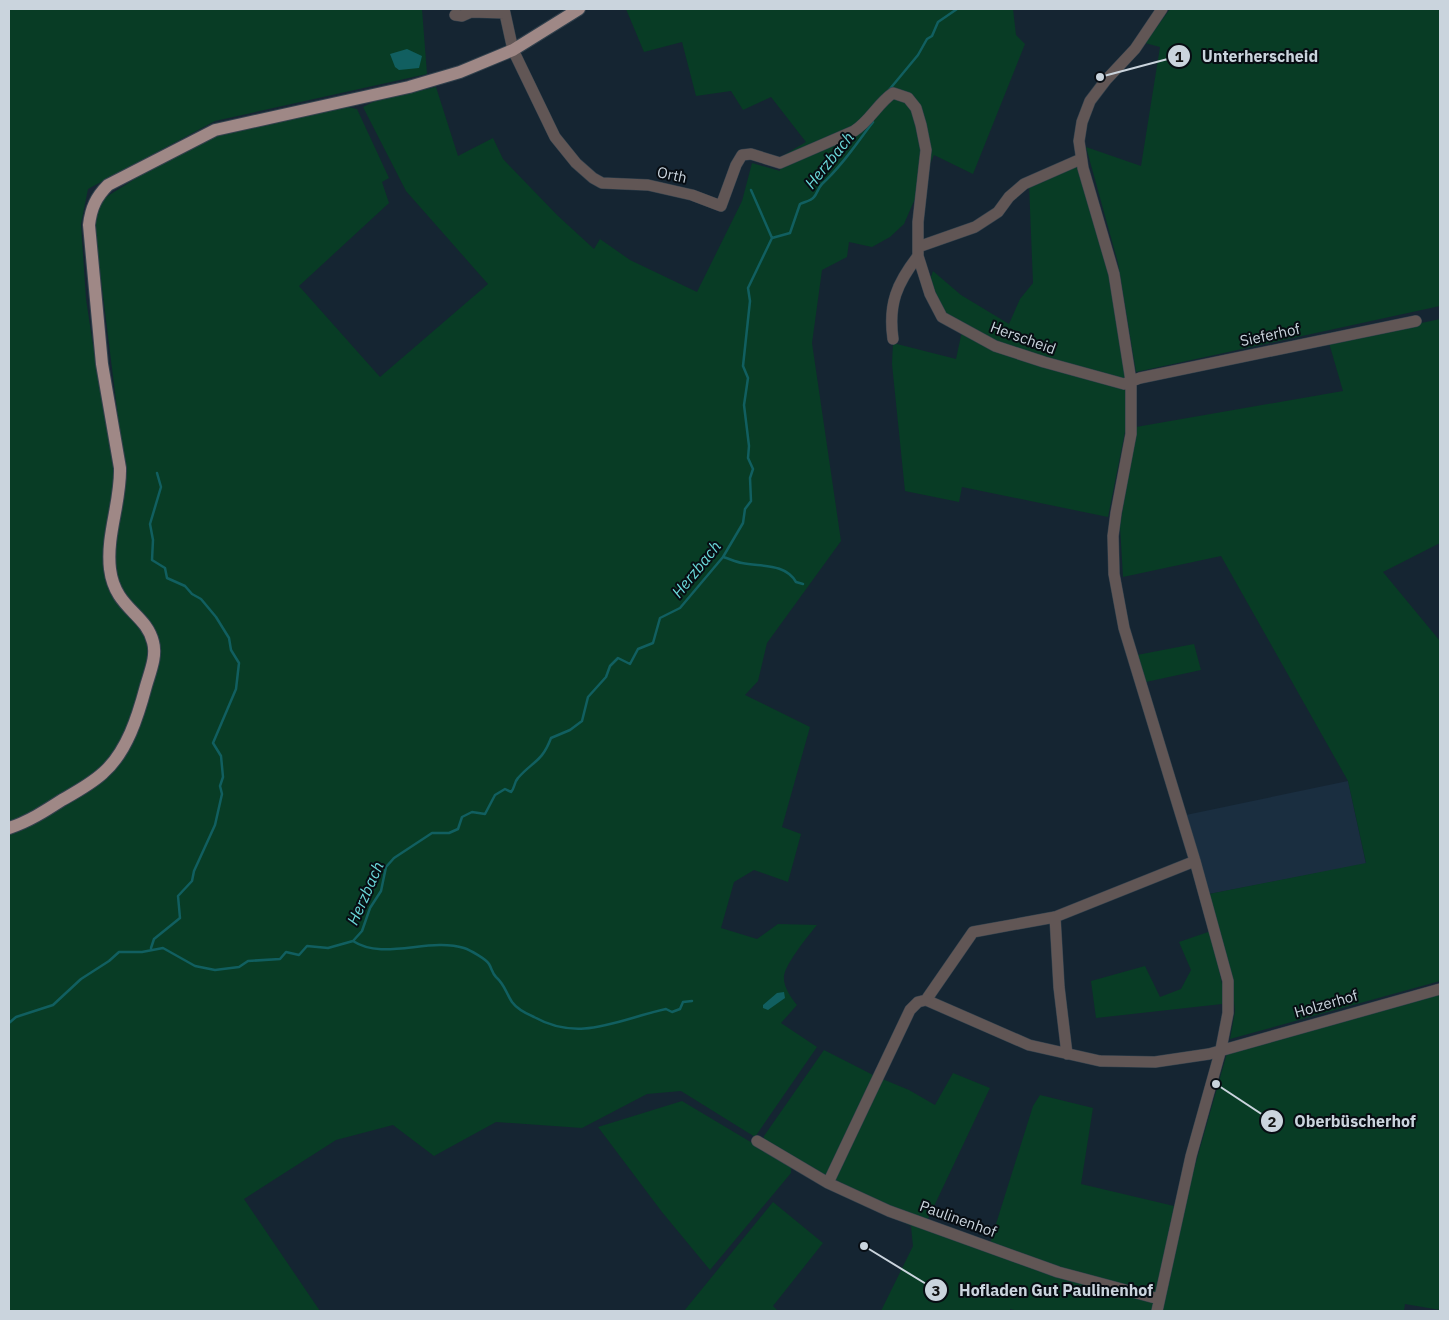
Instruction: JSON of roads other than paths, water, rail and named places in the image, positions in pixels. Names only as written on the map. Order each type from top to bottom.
[{"type":"main road","points":[[9,828],[39,814],[92,781],[114,762],[135,722],[154,658],[153,639],[138,618],[119,598],[113,585],[110,567],[111,533],[120,482],[120,468],[102,364],[89,225],[91,208],[98,195],[108,185],[215,130],[431,82],[487,62],[513,50],[579,9]]},
{"type":"street","points":[[1157,1311],[1191,1156],[1221,1049],[1228,1013],[1228,981],[1195,861],[1124,628],[1114,574],[1113,536],[1131,434],[1131,381],[1114,274],[1081,159],[1080,134],[1090,101],[1106,80],[1135,49],[1162,9]]},
{"type":"street","points":[[454,16],[462,16],[470,12],[504,11],[513,50]]},
{"type":"street","name":"Orth","points":[[513,50],[555,137],[576,163],[593,178],[602,182],[648,185],[692,195],[721,206],[736,165],[742,155],[751,154],[780,163],[854,132]]},
{"type":"street","name":"Herscheid","points":[[854,132],[864,125],[887,97],[893,94],[902,94],[916,108],[926,150],[918,222],[918,252],[930,294],[942,316],[995,346],[1044,362],[1124,384],[1131,381]]},
{"type":"street","points":[[893,339],[891,311],[898,286],[918,252],[975,227],[998,212],[1009,196],[1024,184],[1081,159]]},
{"type":"street","name":"Sieferhof","points":[[1131,381],[1416,321]]},
{"type":"street","points":[[828,1183],[910,1010],[918,1002],[926,1000],[973,932],[1055,918],[1195,861]]},
{"type":"street","points":[[1055,918],[1059,987],[1067,1054]]},
{"type":"street","name":"Holzerhof","points":[[926,1000],[1029,1045],[1100,1061],[1155,1062],[1209,1054],[1221,1049],[1440,989]]},
{"type":"street","name":"Paulinenhof","points":[[757,1141],[828,1183],[889,1210],[1058,1272],[1160,1299]]},
{"type":"waterway","name":"Herzbach","points":[[889,90],[918,55],[927,39],[932,36],[938,22],[957,9]]},
{"type":"waterway","name":"Herzbach","points":[[9,1023],[16,1017],[53,1005],[81,979],[109,961],[119,952],[142,952],[163,948],[195,966],[215,970],[239,967],[248,961],[280,959],[286,952],[299,955],[307,946],[328,948],[353,941],[362,931],[370,908],[381,891],[386,867],[394,858],[432,833],[449,833],[458,829],[462,817],[472,812],[485,814],[495,795],[505,789],[511,792],[518,778],[537,761],[548,746],[551,738],[570,730],[582,721],[588,697],[606,677],[610,666],[618,658],[630,664],[638,649],[653,643],[660,618],[680,608],[723,557],[743,523],[745,509],[751,501],[750,478],[753,469],[748,458],[749,446],[744,405],[748,378],[743,366],[750,301],[748,288],[772,238],[790,233],[800,204],[814,197],[873,122]]},
{"type":"waterway","points":[[751,190],[772,238]]},
{"type":"waterway","points":[[151,948],[154,939],[180,918],[178,896],[192,881],[194,871],[215,825],[222,794],[220,786],[223,777],[221,756],[213,743],[236,689],[239,663],[231,650],[229,638],[216,617],[201,599],[192,594],[185,586],[167,578],[165,568],[152,560],[153,540],[150,524],[161,487],[157,473]]},
{"type":"waterway","points":[[723,557],[740,563],[779,569],[786,572],[796,582],[803,584]]},
{"type":"waterway","points":[[353,941],[365,947],[378,949],[436,945],[450,945],[467,949],[487,962],[512,1002],[522,1011],[551,1025],[567,1028],[584,1029],[616,1023],[666,1009],[672,1012],[680,1009],[683,1002],[692,1001]]},
{"type":"place","name":"Unterherscheid","points":[[1100,77]]},
{"type":"place","name":"Oberbüscherhof","points":[[1216,1084]]},
{"type":"place","name":"Hofladen Gut Paulinenhof","points":[[864,1246]]}]
